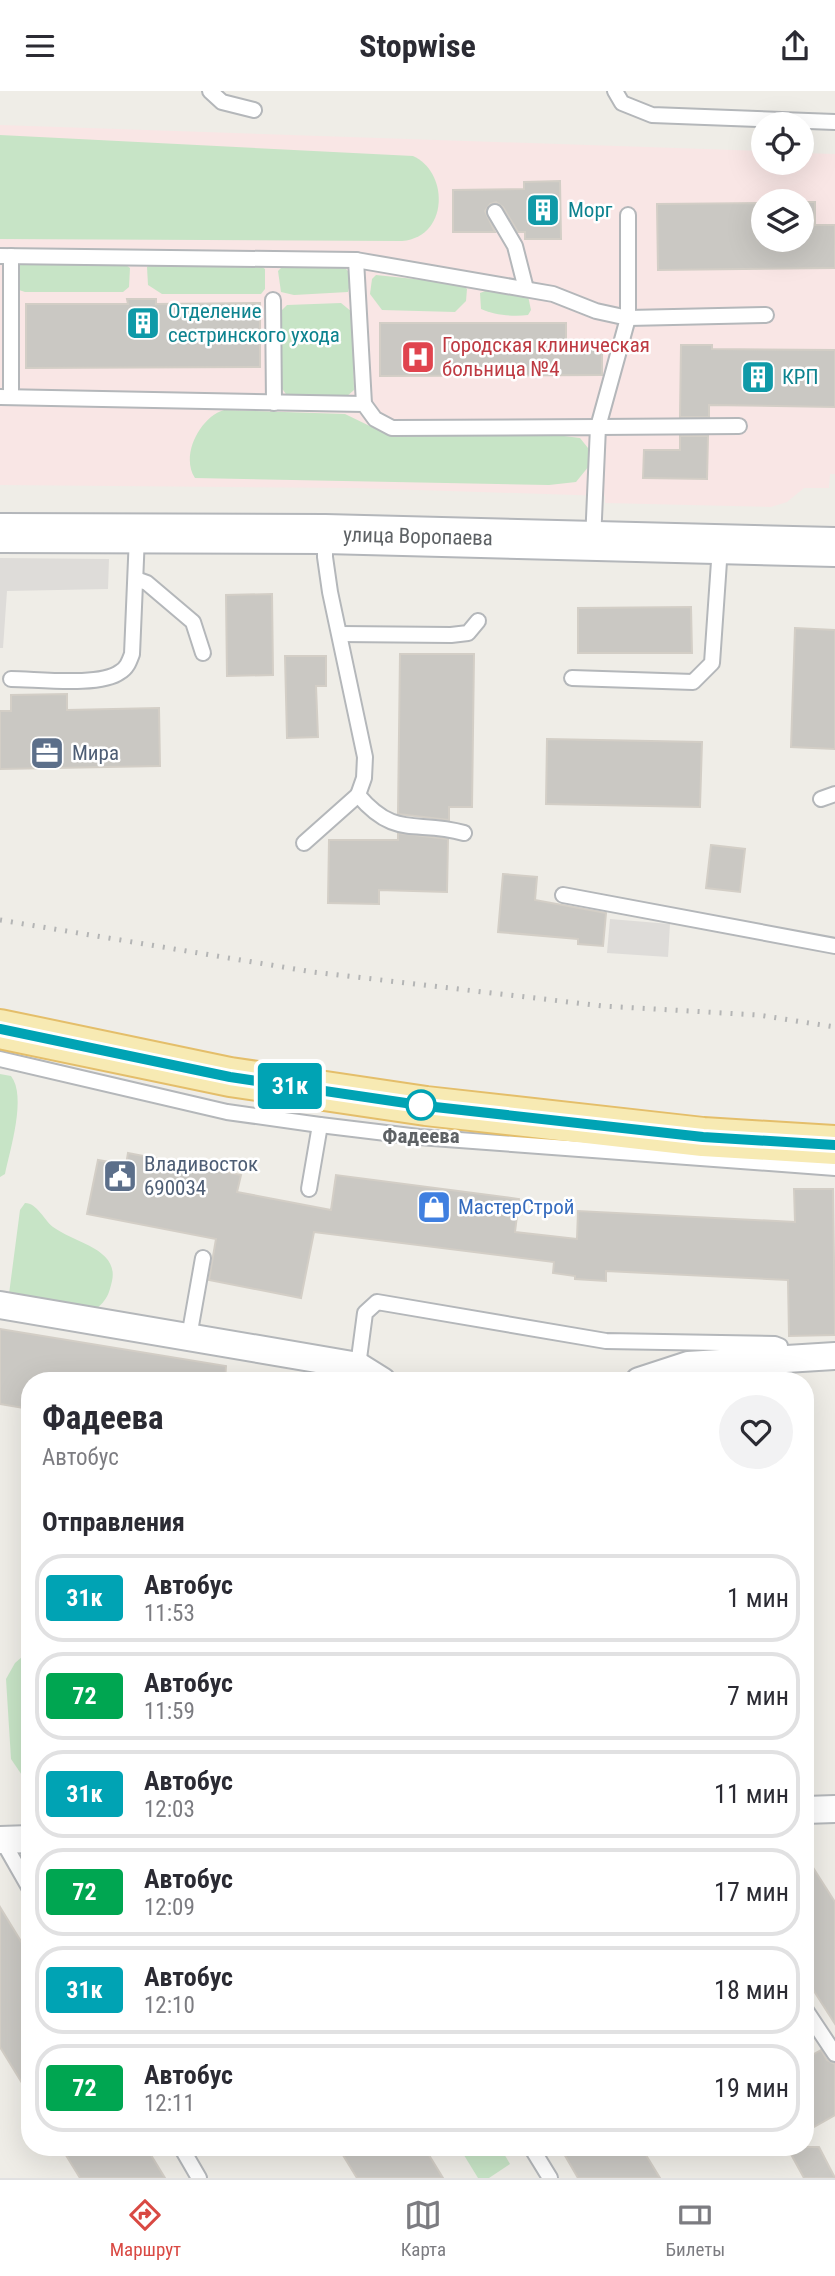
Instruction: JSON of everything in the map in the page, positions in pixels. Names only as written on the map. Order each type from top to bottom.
[{"type":"main road","name":"улица Воропаева","points":[[0,533],[137,536],[326,534],[835,547]]},
{"type":"main road","points":[[0,1029],[230,1077],[426,1106],[703,1137],[835,1145]]},
{"type":"street","points":[[0,1305],[190,1338],[348,1372]]},
{"type":"street","points":[[667,1372],[688,1365],[835,1356]]},
{"type":"street","points":[[814,1810],[835,1809]]},
{"type":"street","points":[[1,1840],[21,1839]]},
{"type":"lane","points":[[210,91],[222,102],[254,110]]},
{"type":"lane","points":[[615,91],[622,103],[652,115],[835,122]]},
{"type":"lane","points":[[495,212],[515,246],[526,289]]},
{"type":"lane","points":[[593,542],[598,427],[628,318],[628,215]]},
{"type":"lane","points":[[364,404],[6,397],[6,256],[356,260],[526,289],[628,318],[766,315]]},
{"type":"lane","points":[[356,260],[364,404],[375,419],[391,428],[739,426]]},
{"type":"lane","points":[[273,300],[274,403]]},
{"type":"lane","points":[[304,843],[358,795],[364,778],[365,757],[325,557],[326,534]]},
{"type":"lane","points":[[11,679],[99,679],[119,673],[128,666],[132,655],[137,536]]},
{"type":"lane","points":[[572,678],[692,682],[703,674],[712,663],[720,544]]},
{"type":"lane","points":[[136,579],[147,583],[193,622],[203,653]]},
{"type":"lane","points":[[340,633],[451,635],[468,633],[478,621]]},
{"type":"lane","points":[[358,795],[383,820],[401,827],[447,828],[464,833]]},
{"type":"lane","points":[[564,895],[835,946]]},
{"type":"lane","points":[[0,1059],[227,1112],[320,1125],[419,1137],[835,1168]]},
{"type":"lane","points":[[309,1189],[320,1125]]},
{"type":"lane","points":[[190,1338],[203,1258]]},
{"type":"lane","points":[[357,1372],[365,1313],[370,1306],[384,1302],[606,1341],[775,1344],[780,1346],[780,1358]]},
{"type":"lane","points":[[1,1840],[21,1874]]},
{"type":"lane","points":[[814,2022],[835,2054]]},
{"type":"lane","points":[[186,2156],[199,2178]]},
{"type":"lane","points":[[537,2156],[550,2178]]},
{"type":"shaded area","name":"Городская клиническая больница №4","points":[[0,125],[751,151],[751,175],[814,175],[814,153],[835,154],[835,474],[830,474],[829,488],[804,488],[787,502],[771,507],[605,503],[605,496],[357,488],[0,485]]},
{"type":"shaded area","points":[[0,558],[109,559],[108,589],[7,591],[3,648],[0,648]]},
{"type":"shaded area","points":[[610,919],[670,924],[668,957],[607,953]]},
{"type":"green space","points":[[0,135],[413,156],[425,164],[433,175],[439,203],[436,217],[429,228],[417,237],[402,241],[0,239]]},
{"type":"green space","points":[[123,263],[130,268],[129,287],[123,292],[25,292],[19,290],[19,265]]},
{"type":"green space","points":[[155,263],[259,265],[265,269],[265,289],[261,294],[162,294],[148,285],[147,267]]},
{"type":"green space","points":[[342,264],[352,276],[348,292],[294,295],[281,292],[278,271],[282,267]]},
{"type":"green space","points":[[376,275],[462,284],[467,289],[466,301],[455,312],[382,310],[370,294],[372,279]]},
{"type":"green space","points":[[488,290],[528,296],[531,310],[528,315],[516,316],[481,309],[480,293]]},
{"type":"green space","points":[[341,303],[352,312],[354,390],[346,397],[288,397],[281,387],[277,315],[287,305]]},
{"type":"green space","points":[[224,410],[345,414],[378,430],[406,436],[556,435],[580,438],[588,448],[589,466],[576,482],[549,485],[195,478],[190,459],[195,438],[207,420]]},
{"type":"green space","points":[[0,1074],[11,1076],[18,1096],[5,1174],[0,1177]]},
{"type":"green space","points":[[25,1203],[37,1209],[53,1227],[93,1248],[109,1261],[112,1270],[111,1286],[105,1300],[96,1309],[9,1294],[20,1210]]},
{"type":"green space","points":[[21,1658],[21,1774],[11,1759],[6,1679]]},
{"type":"green space","points":[[465,2156],[505,2156],[510,2164],[489,2178],[478,2178]]},
{"type":"building","points":[[560,181],[561,239],[525,239],[525,232],[518,232],[503,207],[496,202],[490,204],[485,211],[495,232],[453,232],[453,190],[524,189],[524,182]]},
{"type":"building","points":[[815,202],[815,225],[835,225],[835,268],[658,270],[657,204],[751,203],[751,252],[814,252]]},
{"type":"building","name":"Отделение сестринского ухода","points":[[127,299],[156,299],[156,304],[260,303],[260,367],[26,368],[26,304],[128,304]]},
{"type":"building","points":[[380,323],[566,323],[566,350],[602,349],[602,375],[380,376]]},
{"type":"building","name":"КРП","points":[[681,345],[712,345],[712,349],[835,350],[835,407],[709,405],[709,417],[680,417]]},
{"type":"building","points":[[680,436],[708,436],[707,479],[643,478],[644,450],[680,450]]},
{"type":"building","points":[[272,594],[273,675],[227,676],[226,595]]},
{"type":"building","points":[[691,607],[692,653],[578,653],[578,608]]},
{"type":"building","points":[[795,628],[835,630],[835,749],[791,747]]},
{"type":"building","points":[[400,654],[474,654],[472,807],[449,807],[449,820],[398,814]]},
{"type":"building","points":[[285,656],[326,656],[326,686],[316,686],[318,737],[287,738]]},
{"type":"building","points":[[67,694],[67,710],[159,708],[160,766],[0,769],[0,711],[11,711],[11,695]]},
{"type":"building","points":[[547,739],[702,742],[700,807],[546,804]]},
{"type":"building","points":[[398,833],[448,839],[447,892],[379,890],[379,904],[328,903],[329,840],[398,840]]},
{"type":"building","points":[[711,845],[745,849],[740,892],[706,888]]},
{"type":"building","points":[[503,874],[537,877],[535,900],[606,913],[603,946],[578,944],[578,939],[498,932]]},
{"type":"building","points":[[128,1153],[241,1175],[237,1192],[331,1210],[336,1175],[519,1199],[515,1232],[577,1239],[578,1211],[795,1222],[794,1189],[833,1189],[835,1335],[789,1336],[788,1280],[606,1271],[606,1281],[575,1279],[575,1276],[553,1273],[554,1262],[314,1232],[301,1298],[209,1280],[216,1239],[87,1214],[98,1160],[126,1165]]},
{"type":"building","points":[[0,1329],[226,1366],[226,1372],[21,1372],[21,1408],[0,1404]]},
{"type":"building","points":[[814,1869],[835,1902],[835,2024],[814,1991]]},
{"type":"building","points":[[0,1907],[21,1941],[21,2081],[0,2047]]},
{"type":"building","points":[[821,2050],[827,2060],[835,2064],[835,2115],[814,2127],[814,2054]]},
{"type":"building","points":[[814,2147],[819,2147],[835,2178],[804,2178],[792,2156],[814,2156]]},
{"type":"building","points":[[67,2156],[152,2156],[165,2178],[80,2178]]},
{"type":"building","points":[[344,2156],[430,2156],[443,2178],[357,2178]]},
{"type":"building","points":[[565,2156],[647,2156],[660,2178],[578,2178]]},
{"type":"railway","points":[[0,920],[313,972],[603,1006],[758,1015],[835,1027]]},
{"type":"bus line","name":"31к","points":[[0,1029],[230,1077],[426,1106],[703,1137],[835,1145]]},
{"type":"place","name":"Морг","points":[[543,210]]},
{"type":"place","name":"Отделение сестринского ухода","points":[[143,323]]},
{"type":"place","name":"Городская клиническая больница №4","points":[[418,357]]},
{"type":"place","name":"КРП","points":[[758,377]]},
{"type":"place","name":"Мира","points":[[47,753]]},
{"type":"place","name":"Фадеева","points":[[421,1105]]},
{"type":"place","name":"Владивосток 690034","points":[[120,1176]]},
{"type":"place","name":"МастерСтрой","points":[[434,1207]]}]
